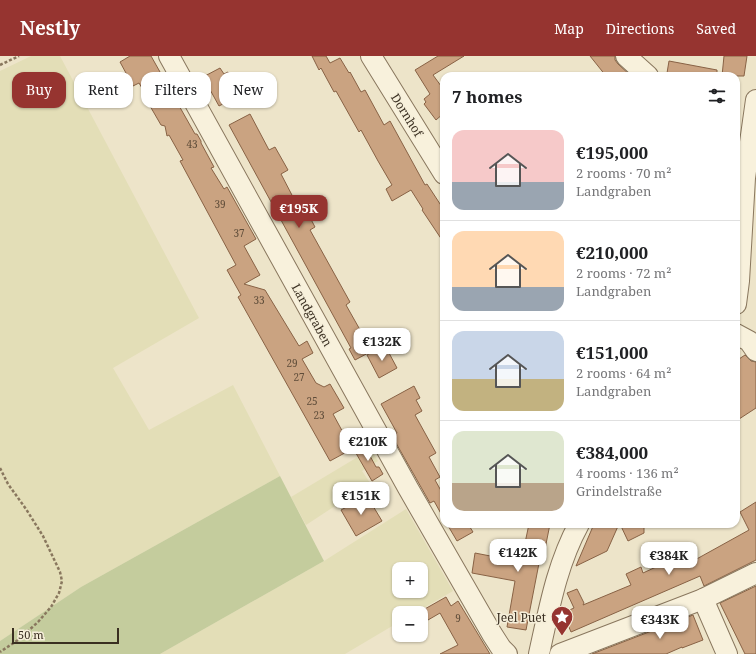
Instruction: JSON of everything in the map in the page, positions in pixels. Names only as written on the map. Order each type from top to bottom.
[{"type":"street","name":"Landgraben","points":[[169,56],[408,488],[492,634],[501,648],[508,654]]},
{"type":"street","name":"Dornhof","points":[[371,56],[440,168]]},
{"type":"street","points":[[626,56],[644,72]]},
{"type":"street","points":[[740,174],[756,100]]},
{"type":"street","points":[[740,336],[749,341],[756,351]]},
{"type":"street","points":[[539,654],[552,594],[571,539],[577,528]]},
{"type":"street","points":[[560,654],[703,599],[756,573]]},
{"type":"street","points":[[703,599],[727,654]]},
{"type":"path","points":[[0,65],[19,56]]},
{"type":"path","points":[[0,468],[8,484],[26,508],[43,536],[60,572],[62,581],[59,593],[51,607],[38,622],[18,640],[0,652]]},
{"type":"shaded area","points":[[31,56],[60,56],[74,82],[74,108],[88,108],[199,318],[113,368],[149,430],[233,385],[280,476],[81,587],[0,641],[0,71]]},
{"type":"shaded area","points":[[371,449],[378,461],[362,471],[370,483],[306,525],[291,497]]},
{"type":"shaded area","points":[[406,509],[453,591],[427,606],[392,606],[392,626],[345,654],[160,654],[324,561]]},
{"type":"green space","points":[[280,476],[324,561],[160,654],[0,654],[0,641],[81,587]]},
{"type":"building","points":[[130,56],[151,56],[160,72],[141,72],[141,86],[139,83],[133,86],[133,72],[125,72],[120,62]]},
{"type":"building","points":[[312,56],[326,56],[330,63],[340,58],[361,92],[365,90],[384,125],[390,121],[425,185],[427,184],[440,204],[440,237],[411,190],[392,201],[386,189],[392,185],[361,130],[359,132],[321,68],[319,70]]},
{"type":"building","points":[[438,56],[464,56],[433,75],[440,85],[440,116],[436,120],[424,104],[426,102],[424,99],[430,94],[415,70]]},
{"type":"building","points":[[590,56],[615,56],[615,60],[627,72],[603,72]]},
{"type":"building","points":[[724,56],[747,56],[744,76],[740,76],[740,72],[722,72]]},
{"type":"building","points":[[669,61],[717,70],[717,72],[667,72]]},
{"type":"building","points":[[220,68],[223,72],[219,72],[219,106],[211,92],[211,73]]},
{"type":"building","points":[[151,108],[180,108],[195,134],[197,134],[201,141],[214,167],[211,168],[224,189],[227,187],[256,239],[244,246],[260,275],[244,284],[265,290],[299,346],[307,341],[313,353],[302,359],[316,383],[324,387],[330,384],[344,408],[333,414],[352,449],[330,461],[238,297],[241,295],[227,270],[236,265],[180,161],[183,160],[169,135],[167,136],[165,126],[161,125]]},
{"type":"building","points":[[250,114],[269,150],[275,147],[288,170],[281,174],[294,199],[296,198],[302,210],[305,208],[315,227],[310,230],[350,302],[346,305],[372,351],[355,360],[349,349],[351,348],[229,125]]},
{"type":"building","points":[[383,346],[388,354],[389,353],[397,368],[379,378],[367,355]]},
{"type":"building","points":[[745,355],[751,361],[756,362],[756,408],[740,418],[740,358]]},
{"type":"building","points":[[414,386],[420,398],[416,400],[422,411],[415,415],[436,453],[429,457],[440,477],[435,480],[440,489],[440,512],[434,501],[430,503],[392,436],[397,433],[381,404]]},
{"type":"building","points":[[363,443],[376,467],[379,467],[383,474],[372,481],[353,448]]},
{"type":"building","points":[[367,496],[382,521],[356,536],[341,510]]},
{"type":"building","points":[[756,502],[756,560],[704,586],[700,576],[571,632],[563,613],[574,608],[567,593],[577,589],[584,603],[583,605],[631,585],[626,574],[641,567],[643,573],[669,561],[663,548],[674,543],[682,560],[690,557],[693,561],[749,530],[740,512]]},
{"type":"building","points":[[449,528],[470,528],[473,532],[457,541]]},
{"type":"building","points":[[528,528],[549,528],[544,554],[541,553],[526,630],[507,627],[515,581],[472,573],[475,553],[521,562]]},
{"type":"building","points":[[592,528],[617,528],[607,551],[576,566]]},
{"type":"building","points":[[622,528],[644,528],[644,533],[628,541]]},
{"type":"building","points":[[756,586],[756,654],[745,654],[720,603]]},
{"type":"building","points":[[446,597],[451,606],[458,601],[490,654],[440,654],[458,645],[440,613],[428,620],[428,607]]},
{"type":"building","points":[[693,615],[703,640],[666,654],[592,654]]},
{"type":"place","name":"Jeel Puet","points":[[562,636]]}]
